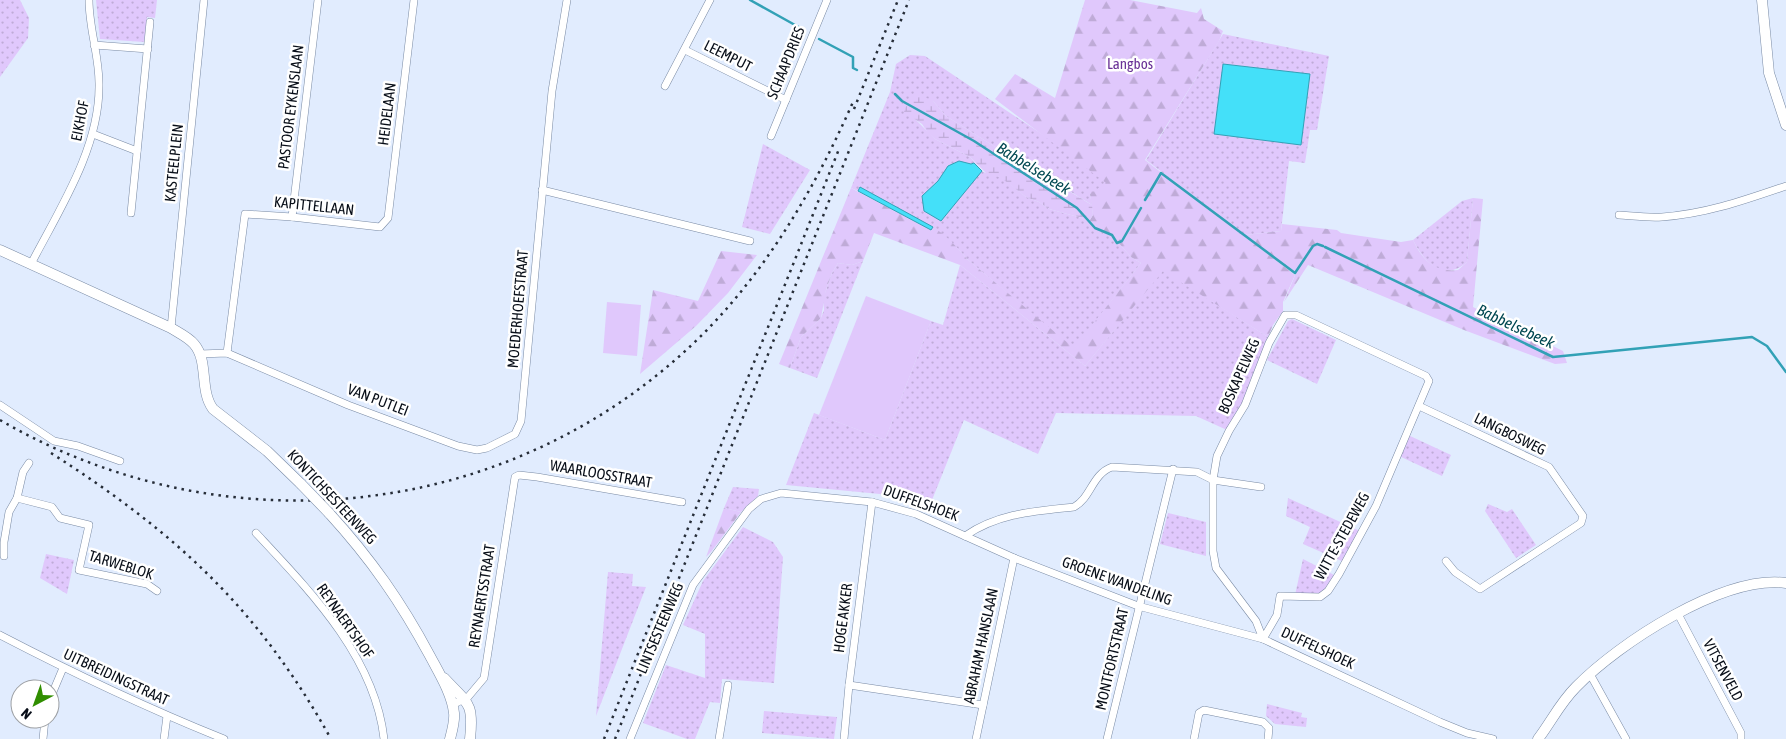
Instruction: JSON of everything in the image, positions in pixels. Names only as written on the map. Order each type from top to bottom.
[{"type":"street","name":"EIKHOF","points":[[31,264],[92,143],[94,134],[100,86],[89,19],[89,0]]},
{"type":"street","name":"KASTEELPLEIN","points":[[171,328],[204,0]]},
{"type":"street","name":"PASTOOR EYKENSLAAN","points":[[292,217],[318,0]]},
{"type":"street","name":"HEIDELAAN","points":[[380,227],[388,218],[414,0]]},
{"type":"street","name":"MOEDERHOEFSTRAAT","points":[[518,430],[530,327],[552,91],[567,0]]},
{"type":"street","points":[[665,86],[710,0]]},
{"type":"street","name":"SCHAAPDRIES","points":[[771,136],[827,0]]},
{"type":"street","points":[[1762,0],[1769,74],[1786,126]]},
{"type":"street","points":[[130,213],[150,22]]},
{"type":"street","points":[[94,45],[148,48]]},
{"type":"street","name":"LEEMPUT","points":[[685,50],[786,100]]},
{"type":"street","points":[[94,134],[137,151]]},
{"type":"street","points":[[1620,215],[1661,217],[1695,213],[1727,207],[1786,186]]},
{"type":"street","points":[[542,190],[750,241]]},
{"type":"street","name":"KAPITTELLAAN","points":[[227,353],[245,214],[292,217],[380,227]]},
{"type":"street","points":[[0,250],[171,328],[191,340],[200,354]]},
{"type":"street","name":"BOSKAPELWEG","points":[[1214,480],[1217,456],[1228,431],[1245,404],[1269,342],[1286,315],[1296,315],[1426,376],[1429,382],[1419,406]]},
{"type":"street","name":"VAN PUTLEI","points":[[200,354],[227,353],[348,405],[458,446],[477,450],[487,448],[511,438],[518,430]]},
{"type":"street","name":"KONTICHSESTEENWEG","points":[[200,354],[206,400],[213,408],[267,451],[329,513],[365,552],[407,613],[438,671],[452,705],[454,720],[450,739]]},
{"type":"street","points":[[0,405],[54,441],[75,445],[120,461]]},
{"type":"street","name":"LANGBOSWEG","points":[[1419,406],[1549,468],[1583,516],[1581,523],[1480,589],[1455,572],[1446,561]]},
{"type":"street","name":"WITTE-STEDEWEG","points":[[1263,639],[1277,615],[1280,596],[1320,597],[1333,584],[1376,506],[1419,406]]},
{"type":"street","points":[[4,556],[4,542],[10,512],[17,498],[23,472],[29,463]]},
{"type":"street","name":"DUFFELSHOEK","points":[[747,511],[761,499],[781,493],[872,502],[916,514],[965,536],[980,526],[1021,512],[1074,507],[1081,503],[1104,470],[1112,468],[1173,469],[1197,472],[1214,480],[1261,487]]},
{"type":"street","name":"MONTFORTSTRAAT","points":[[1107,739],[1173,469]]},
{"type":"street","name":"WAARLOOSSTRAAT","points":[[515,477],[519,475],[537,477],[682,502]]},
{"type":"street","name":"REYNAERTSSTRAAT","points":[[452,705],[464,699],[478,688],[484,678],[515,477]]},
{"type":"street","name":"DUFFELSHOEK","points":[[1214,480],[1213,551],[1216,568],[1256,621],[1263,639],[1467,734],[1493,739]]},
{"type":"street","name":"TARWEBLOK","points":[[17,498],[52,507],[60,518],[89,526],[79,570],[147,584],[157,591]]},
{"type":"street","name":"HOGE AKKER","points":[[844,739],[848,685],[872,502]]},
{"type":"street","points":[[0,510],[10,512]]},
{"type":"street","name":"LINTSESTEENWEG","points":[[630,739],[693,585],[747,511]]},
{"type":"street","name":"REYNAERTSHOF","points":[[256,533],[315,600],[348,644],[372,686],[379,708],[384,739]]},
{"type":"street","name":"GROENE WANDELING","points":[[965,536],[1014,558],[1138,606],[1263,639]]},
{"type":"street","name":"ABRAHAM HANSLAAN","points":[[976,739],[1014,558]]},
{"type":"street","points":[[1538,739],[1562,703],[1590,674],[1627,645],[1678,614],[1740,587],[1786,583]]},
{"type":"street","name":"VITSENVELD","points":[[1678,614],[1741,733],[1742,739]]},
{"type":"street","name":"UITBREIDINGSTRAAT","points":[[0,635],[63,668],[167,716],[224,739]]},
{"type":"street","points":[[58,679],[63,668]]},
{"type":"street","name":"KONTICHSESTEENWEG","points":[[438,671],[464,699],[472,712],[470,739]]},
{"type":"street","points":[[1590,674],[1626,739]]},
{"type":"street","points":[[718,739],[728,685]]},
{"type":"street","points":[[848,685],[983,705]]},
{"type":"street","points":[[1194,739],[1199,713],[1206,710],[1265,723],[1269,728],[1268,739]]},
{"type":"street","points":[[164,739],[167,716]]},
{"type":"green space","points":[[0,0],[20,0],[29,18],[28,38],[0,77]]},
{"type":"green space","points":[[96,0],[157,0],[155,18],[147,17],[144,42],[100,39]]},
{"type":"green space","name":"Langbos","points":[[1085,0],[1130,0],[1197,13],[1201,8],[1204,19],[1223,31],[1219,41],[1145,160],[1295,275],[1283,302],[1283,311],[1273,325],[1268,337],[1163,271],[1085,366],[960,265],[874,233],[863,261],[852,265],[838,263],[826,290],[821,318],[801,337],[790,368],[779,364],[851,188],[931,230],[933,227],[938,230],[967,259],[1074,348],[1141,263],[1131,257],[1111,234],[1102,232],[1088,223],[1093,215],[1090,194],[1106,183],[995,99],[1015,74],[1055,98]]},
{"type":"green space","points":[[1223,34],[1329,56],[1317,130],[1310,130],[1305,163],[1289,161],[1281,231],[1245,235],[1146,160]]},
{"type":"green space","points":[[910,55],[925,56],[1118,185],[1090,194],[1092,205],[1062,188],[1055,186],[1042,187],[1032,181],[1026,169],[1008,155],[946,116],[933,101],[914,118],[935,139],[970,157],[983,172],[1001,177],[1026,197],[1039,202],[1049,209],[1082,218],[1102,232],[1111,234],[1131,257],[1141,263],[1074,349],[967,259],[942,235],[915,218],[874,197],[860,187],[858,191],[851,188],[890,92],[896,64]]},
{"type":"green space","points":[[918,94],[933,101],[946,116],[1008,155],[1026,169],[1032,181],[1042,187],[1056,186],[1062,188],[1092,205],[1093,215],[1088,223],[1082,218],[1049,209],[1039,202],[1026,197],[1000,177],[988,175],[970,157],[935,139],[922,124],[904,112],[908,100]]},
{"type":"green space","points":[[763,144],[810,170],[770,234],[742,227]]},
{"type":"green space","points":[[1473,198],[1467,262],[1450,271],[1435,267],[1423,256],[1413,240],[1462,201]]},
{"type":"green space","points":[[1473,198],[1483,199],[1473,307],[1563,351],[1567,363],[1555,364],[1464,330],[1308,265],[1284,302],[1296,273],[1245,235],[1281,231],[1282,224],[1337,230],[1341,233],[1401,242],[1413,240],[1425,259],[1436,267],[1458,270],[1467,262]]},
{"type":"green space","points":[[721,251],[757,255],[728,293],[696,326],[640,374],[653,290],[698,301]]},
{"type":"green space","points":[[863,261],[817,378],[790,368],[801,337],[821,318],[824,310],[823,299],[832,273],[838,263],[852,265]]},
{"type":"green space","points":[[960,265],[1085,366],[1163,270],[1268,337],[1243,403],[1227,430],[1196,416],[1056,413],[1038,454],[964,420],[928,510],[880,494],[786,485],[814,413],[885,440],[931,321],[943,325]]},
{"type":"green space","points":[[866,296],[931,321],[885,440],[819,415]]},
{"type":"green space","points":[[607,302],[641,305],[637,356],[603,353]]},
{"type":"green space","points":[[1292,319],[1336,340],[1317,384],[1267,360],[1288,321]]},
{"type":"green space","points":[[1408,435],[1451,455],[1442,476],[1399,456]]},
{"type":"green space","points":[[733,487],[759,489],[758,496],[741,512],[724,508]]},
{"type":"green space","points":[[1288,498],[1360,531],[1344,562],[1303,544],[1310,527],[1286,516]]},
{"type":"green space","points":[[1488,504],[1507,512],[1512,509],[1536,545],[1516,558],[1485,511]]},
{"type":"green space","points":[[724,508],[741,512],[706,557]]},
{"type":"green space","points":[[1168,513],[1206,522],[1206,556],[1160,544]]},
{"type":"green space","points":[[743,527],[773,542],[783,557],[774,683],[722,679],[720,703],[710,702],[695,739],[687,739],[643,723],[666,665],[705,678],[705,634],[683,625],[703,581]]},
{"type":"green space","points":[[46,554],[74,560],[67,594],[40,578]]},
{"type":"green space","points":[[1303,559],[1336,576],[1323,593],[1295,595]]},
{"type":"green space","points":[[608,572],[633,574],[632,586],[646,587],[596,716]]},
{"type":"green space","points":[[1267,704],[1302,713],[1301,717],[1307,718],[1306,727],[1275,724],[1266,716]]},
{"type":"green space","points":[[764,711],[837,717],[834,739],[762,733]]},
{"type":"water","points":[[1223,64],[1310,74],[1301,145],[1214,134]]},
{"type":"water","points":[[959,161],[974,163],[982,171],[941,221],[924,211],[922,196],[938,181],[948,166]]},
{"type":"water","points":[[860,187],[933,227],[931,230],[858,191]]},
{"type":"waterway","name":"Babbelsebeek","points":[[750,0],[804,30]]},
{"type":"waterway","name":"Babbelsebeek","points":[[819,39],[853,57],[853,68],[857,70]]},
{"type":"waterway","name":"Babbelsebeek","points":[[895,94],[902,101],[974,141],[1077,208],[1095,228],[1112,235],[1117,243],[1122,241],[1141,208]]},
{"type":"waterway","name":"Babbelsebeek","points":[[1145,200],[1161,173],[1295,273],[1313,246],[1317,244],[1323,246]]},
{"type":"waterway","name":"Babbelsebeek","points":[[1325,247],[1553,357],[1752,337],[1767,346],[1786,372]]},
{"type":"railway","points":[[854,109],[898,0]]},
{"type":"railway","points":[[615,739],[909,0]]},
{"type":"railway","points":[[0,420],[88,462],[179,489],[273,500],[367,497],[458,478],[547,444],[629,396],[704,333],[750,281],[789,224],[807,195],[853,102]]},
{"type":"railway","points":[[604,739],[839,149]]},
{"type":"railway","points":[[51,453],[137,513],[176,544],[211,577],[244,612],[274,651],[303,693],[331,739]]}]
